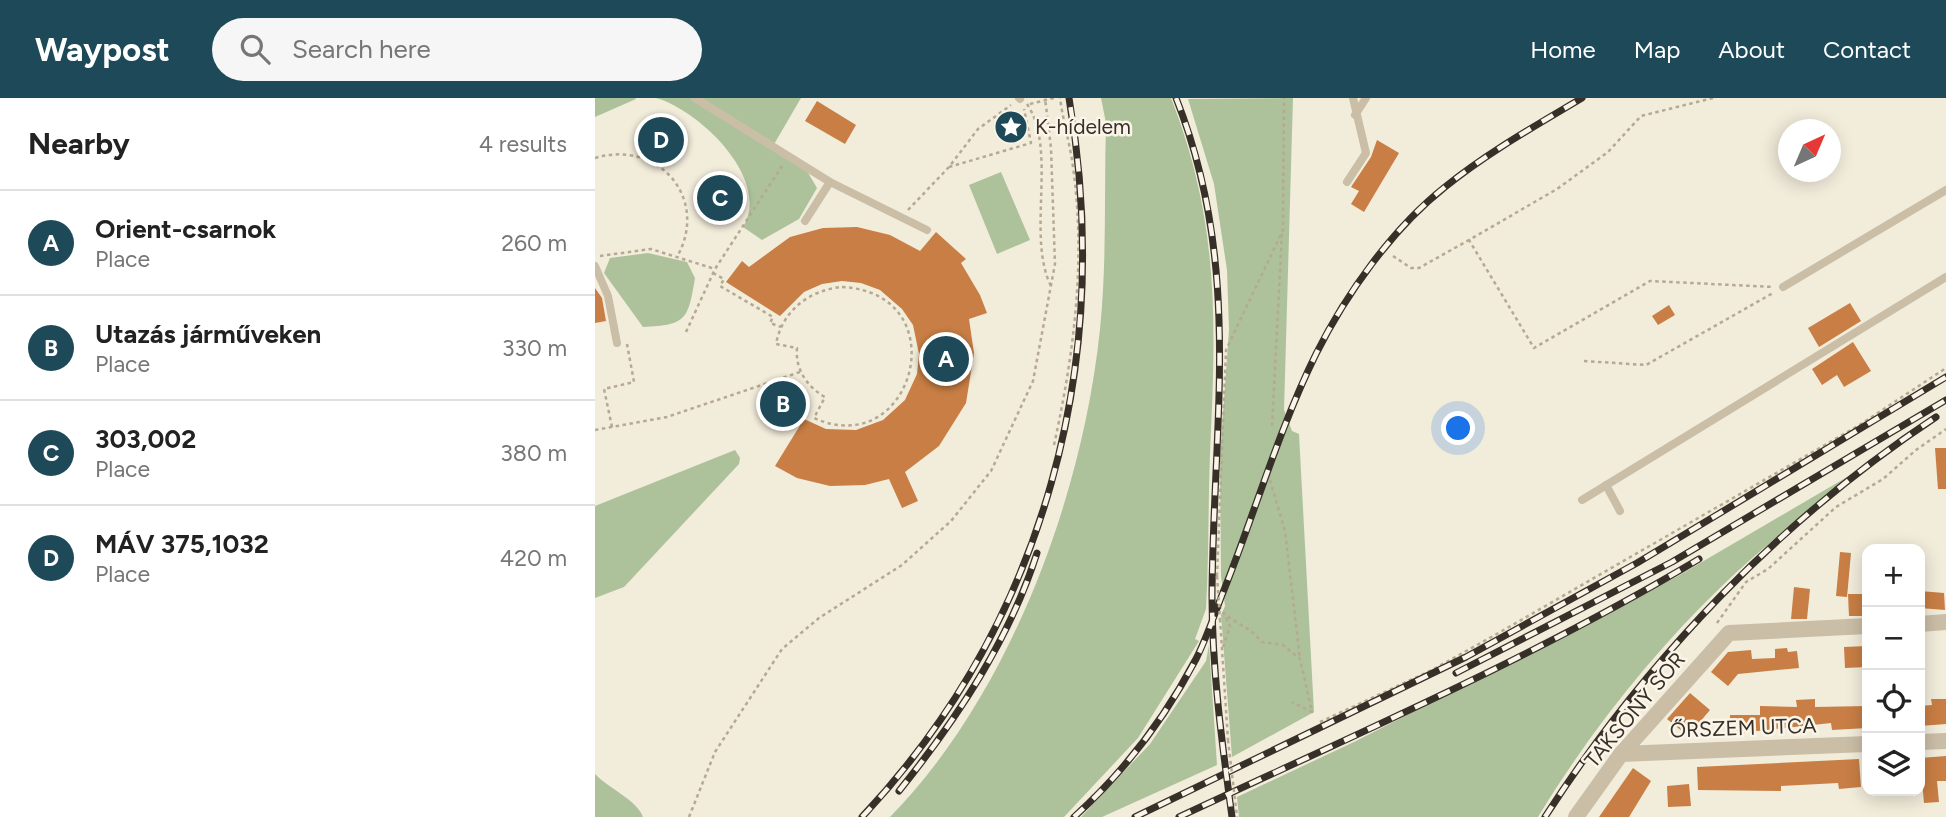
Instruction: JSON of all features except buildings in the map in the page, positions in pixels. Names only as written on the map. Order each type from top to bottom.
[{"type":"street","points":[[1925,624],[1946,622]]},
{"type":"street","points":[[1724,639],[1862,626]]},
{"type":"street","name":"TAKSONY SOR","points":[[1576,817],[1621,754],[1724,639]]},
{"type":"street","points":[[1925,742],[1946,741]]},
{"type":"street","name":"ŐRSZEM UTCA","points":[[1621,754],[1862,744]]},
{"type":"lane","points":[[695,98],[830,182],[927,230]]},
{"type":"lane","points":[[1347,181],[1366,153],[1353,98]]},
{"type":"lane","points":[[1355,115],[1366,98]]},
{"type":"lane","points":[[805,221],[830,182]]},
{"type":"lane","points":[[1783,288],[1946,190]]},
{"type":"lane","points":[[595,267],[608,296],[617,343]]},
{"type":"lane","points":[[1582,500],[1946,277]]},
{"type":"lane","points":[[1606,485],[1620,511]]},
{"type":"path","points":[[901,217],[949,167],[978,129],[1023,101],[1054,98]]},
{"type":"path","points":[[1054,445],[1073,339],[1078,251],[1073,168],[1060,98]]},
{"type":"path","points":[[1272,426],[1283,230],[1284,98]]},
{"type":"path","points":[[1393,256],[1411,268],[1419,268],[1557,189],[1608,152],[1641,116],[1713,98]]},
{"type":"path","points":[[689,817],[715,752],[782,649],[818,618],[902,565],[951,521],[991,471],[1033,381],[1055,264],[1045,99]]},
{"type":"path","points":[[949,167],[1031,143],[1023,101]]},
{"type":"path","points":[[1023,101],[1034,115],[1038,139],[1043,260],[1051,287]]},
{"type":"path","points":[[595,158],[618,153],[635,155],[651,161],[671,176],[684,198],[688,214],[685,239],[677,257]]},
{"type":"path","points":[[686,331],[714,271],[788,158]]},
{"type":"path","points":[[1237,817],[1228,740],[1217,576],[1226,349],[1283,230]]},
{"type":"path","points":[[1469,240],[1534,348],[1650,281],[1783,288]]},
{"type":"path","points":[[595,258],[651,249],[677,257],[714,271],[724,279],[720,286],[772,317],[770,323],[781,327]]},
{"type":"path","points":[[851,288],[868,292],[891,306],[910,336],[912,363],[905,389],[887,410],[864,423],[837,425],[814,418],[825,397],[811,387],[801,372],[797,348],[776,344],[781,327],[793,308],[824,290],[851,288]]},
{"type":"path","points":[[1584,360],[1646,365],[1783,288]]},
{"type":"path","points":[[612,427],[604,388],[634,382],[626,335]]},
{"type":"path","points":[[1320,722],[1431,670],[1484,641],[1858,426],[1946,368]]},
{"type":"path","points":[[595,430],[667,417],[801,372]]},
{"type":"path","points":[[1724,639],[1717,622],[1746,582],[1768,569],[1836,507],[1883,480],[1916,450],[1946,429]]},
{"type":"path","points":[[1270,480],[1285,531],[1300,659],[1312,712],[1291,702]]},
{"type":"path","points":[[1219,606],[1230,626],[1221,650]]},
{"type":"path","points":[[1226,615],[1251,631],[1262,642],[1283,645],[1300,659]]},
{"type":"green space","points":[[595,98],[635,98],[636,99],[595,117]]},
{"type":"green space","points":[[656,98],[691,98],[807,171],[817,188],[799,219],[762,240],[743,227],[749,208],[748,188],[740,168],[727,149],[692,116]]},
{"type":"green space","points":[[698,98],[801,98],[773,146]]},
{"type":"green space","points":[[1101,98],[1171,98],[1199,188],[1211,274],[1213,361],[1208,570],[1206,609],[1195,639],[1199,641],[1138,738],[1064,817],[890,817],[932,768],[971,713],[1004,653],[1033,590],[1077,459],[1091,393],[1102,303],[1106,123]]},
{"type":"green space","points":[[1293,98],[1284,410],[1292,431],[1299,434],[1314,712],[1232,757],[1221,615],[1225,606],[1221,576],[1220,456],[1229,330],[1227,270],[1214,184],[1188,99]]},
{"type":"green space","points":[[1001,172],[1030,240],[997,254],[969,185]]},
{"type":"green space","points":[[648,253],[687,262],[695,278],[687,311],[677,322],[643,327],[604,273],[610,258]]},
{"type":"green space","points":[[735,450],[740,458],[739,464],[624,587],[595,598],[595,506]]},
{"type":"green space","points":[[1859,470],[1740,569],[1672,637],[1623,694],[1538,817],[1239,817],[1237,797],[1356,741],[1678,576]]},
{"type":"green space","points":[[1209,645],[1217,765],[1102,817],[1081,817],[1150,744],[1206,661]]},
{"type":"green space","points":[[595,774],[635,805],[643,817],[595,817]]},
{"type":"railway","points":[[862,817],[926,741],[978,659],[1020,573],[1051,483],[1072,389],[1082,294],[1081,196],[1069,98]]},
{"type":"railway","points":[[1176,98],[1197,160],[1210,222],[1217,283],[1219,406],[1212,624],[1218,706],[1232,817]]},
{"type":"railway","points":[[1074,817],[1110,782],[1142,743],[1171,702],[1196,659],[1302,383],[1328,331],[1356,286],[1389,242],[1445,187],[1494,151],[1582,98]]},
{"type":"railway","points":[[1135,817],[1466,657],[1637,563],[1946,377]]},
{"type":"railway","points":[[1456,673],[1672,562],[1946,400]]},
{"type":"railway","points":[[1545,817],[1584,759],[1627,703],[1720,597],[1770,547],[1823,501],[1936,417]]},
{"type":"railway","points":[[899,791],[941,736],[979,678],[1012,617],[1037,553]]},
{"type":"railway","points":[[1179,817],[1508,662],[1637,595],[1699,559]]},
{"type":"place","name":"K-hídelem","points":[[1011,127]]},
{"type":"place","name":"MÁV 375,1032","points":[[661,140]]},
{"type":"place","name":"303,002","points":[[720,198]]},
{"type":"place","name":"Orient-csarnok","points":[[946,359]]},
{"type":"place","name":"Utazás járműveken","points":[[783,404]]}]
